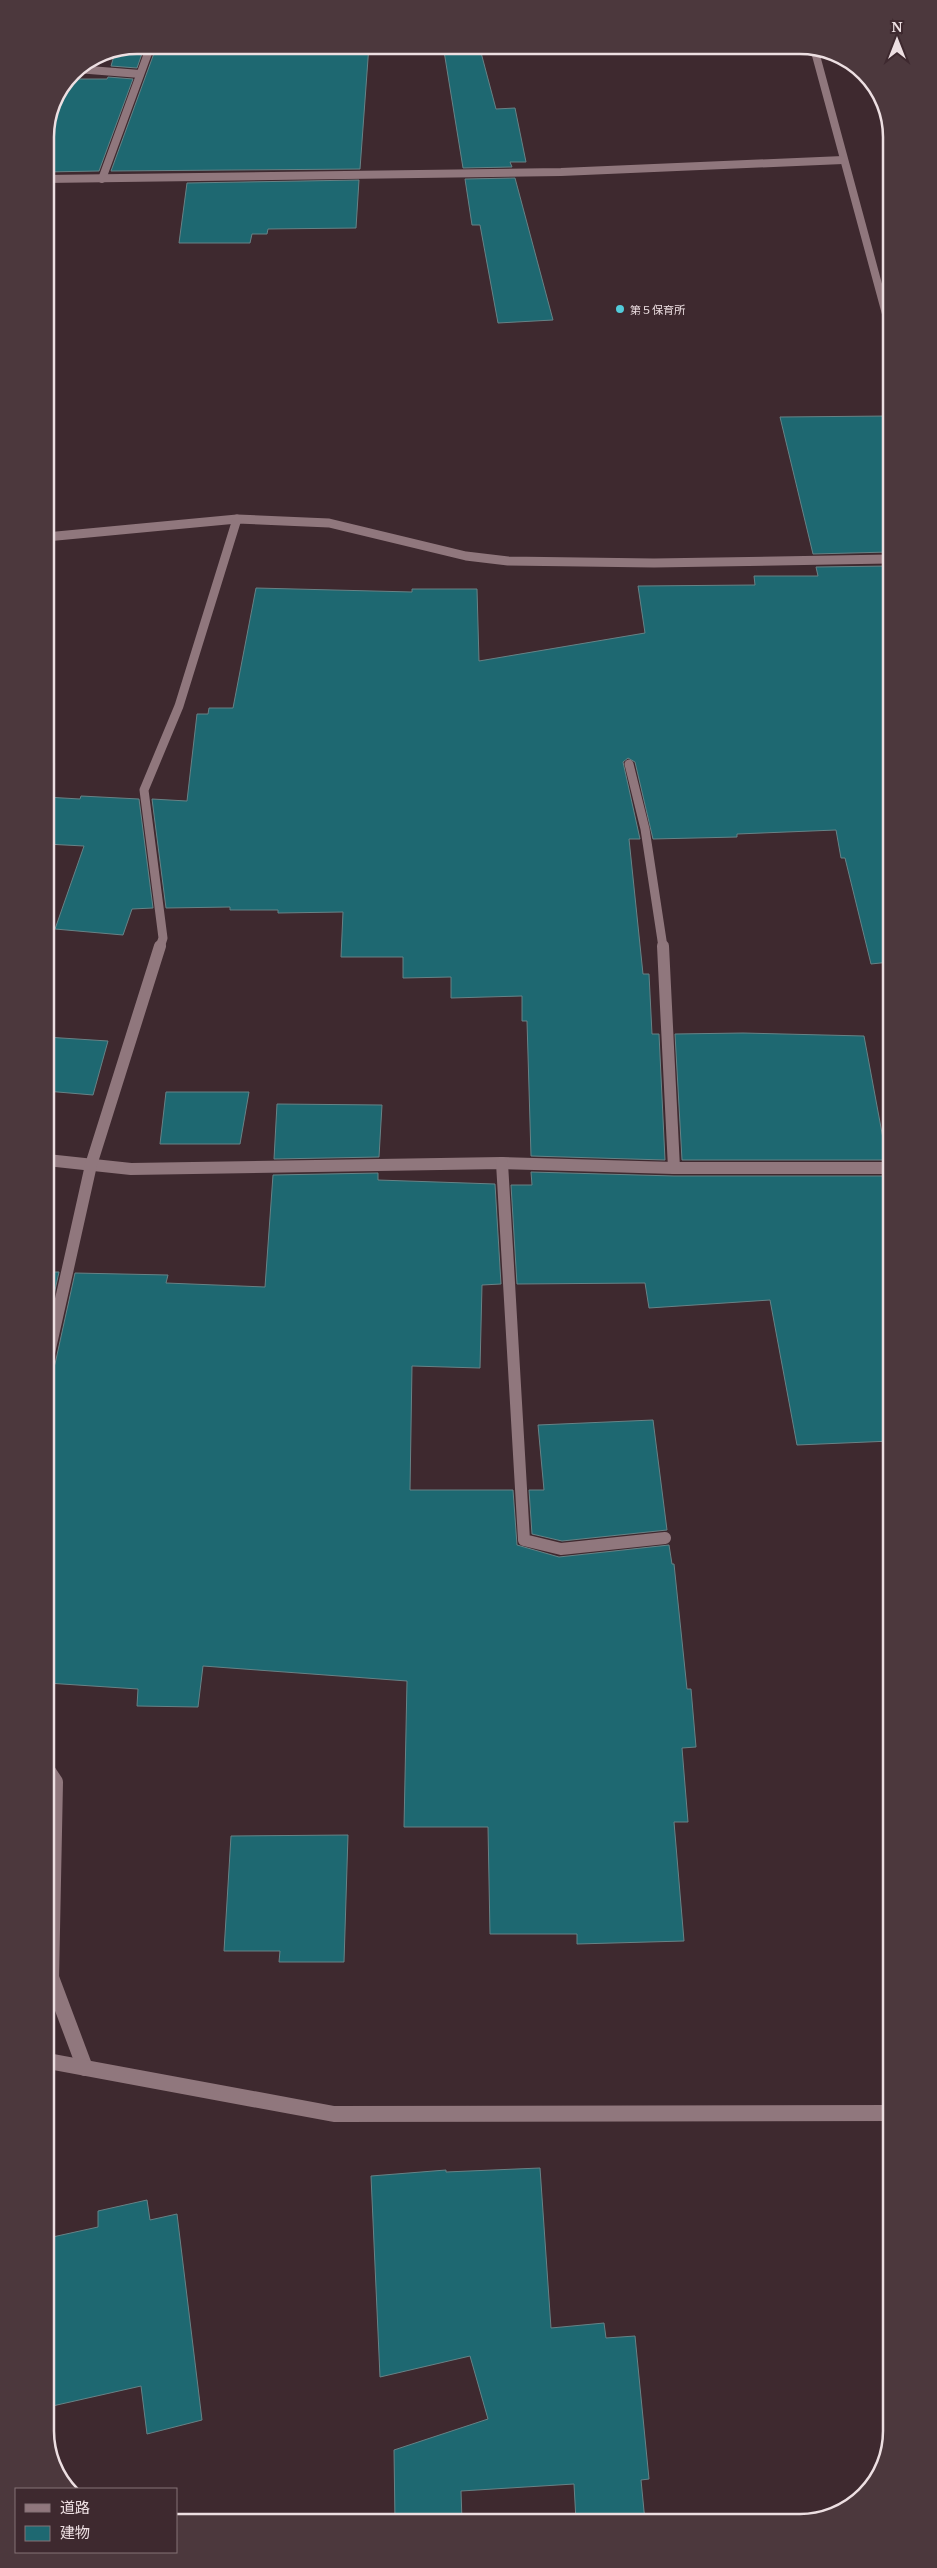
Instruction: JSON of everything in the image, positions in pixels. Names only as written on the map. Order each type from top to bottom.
[{"type":"street","points":[[102,179],[148,54]]},
{"type":"street","points":[[816,56],[883,303]]},
{"type":"street","points":[[89,70],[140,74]]},
{"type":"street","points":[[54,179],[561,172],[843,160]]},
{"type":"street","points":[[54,1331],[91,1165],[163,938],[144,790],[179,706],[237,519]]},
{"type":"street","points":[[54,536],[237,519],[328,523],[466,556],[508,561],[654,563],[883,559]]},
{"type":"street","points":[[629,764],[645,829],[663,947],[674,1168]]},
{"type":"street","points":[[54,1161],[131,1169],[502,1163],[674,1168],[883,1168]]},
{"type":"street","points":[[502,1163],[524,1540],[560,1549],[664,1538]]},
{"type":"street","points":[[54,1780],[54,1820]]},
{"type":"street","points":[[54,1985],[85,2068]]},
{"type":"street","points":[[54,2062],[334,2114],[883,2113]]},
{"type":"building","points":[[142,54],[137,68],[111,66],[114,57]]},
{"type":"building","points":[[154,54],[368,54],[360,169],[111,171]]},
{"type":"building","points":[[444,54],[481,54],[496,109],[515,108],[526,162],[510,162],[512,167],[463,168]]},
{"type":"building","points":[[108,77],[133,79],[99,171],[54,172],[54,131],[60,105],[77,79],[107,79]]},
{"type":"building","points":[[515,178],[553,320],[498,323],[480,225],[472,225],[465,179]]},
{"type":"building","points":[[359,180],[356,228],[268,229],[267,234],[252,234],[250,243],[179,243],[187,183]]},
{"type":"building","points":[[883,416],[883,552],[813,554],[780,417]]},
{"type":"building","points":[[883,566],[883,963],[871,964],[845,858],[841,858],[836,830],[737,834],[737,837],[653,839],[635,762],[628,758],[623,762],[640,839],[629,839],[643,974],[649,974],[652,1034],[659,1034],[665,1160],[531,1156],[527,1021],[522,1021],[522,996],[451,998],[451,977],[403,978],[403,957],[341,957],[343,912],[278,913],[278,910],[230,910],[230,907],[166,908],[152,799],[187,801],[197,714],[208,714],[209,708],[233,708],[256,588],[412,592],[412,589],[477,589],[479,661],[645,633],[638,586],[755,585],[754,576],[818,576],[816,567]]},
{"type":"building","points":[[81,796],[139,799],[153,908],[132,909],[123,935],[55,929],[84,846],[54,844],[54,797],[80,799]]},
{"type":"building","points":[[743,1033],[864,1036],[883,1138],[883,1160],[682,1160],[675,1034]]},
{"type":"building","points":[[54,1038],[108,1041],[93,1095],[54,1092]]},
{"type":"building","points":[[166,1092],[249,1092],[240,1144],[160,1144]]},
{"type":"building","points":[[277,1104],[382,1105],[379,1157],[274,1159]]},
{"type":"building","points":[[531,1172],[674,1176],[883,1176],[883,1441],[797,1445],[770,1300],[649,1308],[645,1283],[517,1284],[511,1185],[532,1185]]},
{"type":"building","points":[[378,1173],[378,1180],[495,1184],[501,1284],[482,1285],[480,1368],[412,1366],[410,1490],[513,1490],[517,1545],[559,1557],[669,1545],[672,1564],[674,1564],[687,1689],[691,1689],[696,1747],[682,1748],[688,1822],[674,1822],[684,1941],[577,1944],[577,1934],[490,1934],[488,1827],[404,1827],[407,1681],[203,1666],[198,1707],[137,1706],[138,1689],[54,1683],[54,1366],[75,1273],[168,1275],[166,1283],[265,1287],[273,1175]]},
{"type":"building","points":[[54,1272],[59,1272],[54,1294]]},
{"type":"building","points":[[653,1420],[667,1530],[562,1541],[532,1534],[529,1490],[544,1490],[538,1425]]},
{"type":"building","points":[[348,1835],[344,1962],[279,1962],[280,1951],[224,1951],[231,1836]]},
{"type":"building","points":[[540,2168],[551,2328],[604,2323],[606,2338],[635,2336],[649,2479],[641,2480],[644,2514],[576,2514],[574,2484],[461,2491],[462,2514],[395,2514],[394,2450],[488,2419],[470,2356],[380,2377],[371,2176],[446,2170],[446,2172]]},
{"type":"building","points":[[147,2200],[150,2220],[177,2214],[202,2420],[147,2434],[141,2386],[54,2406],[54,2237],[98,2227],[98,2211]]},
{"type":"place","name":"第５保育所","points":[[620,309]]}]
